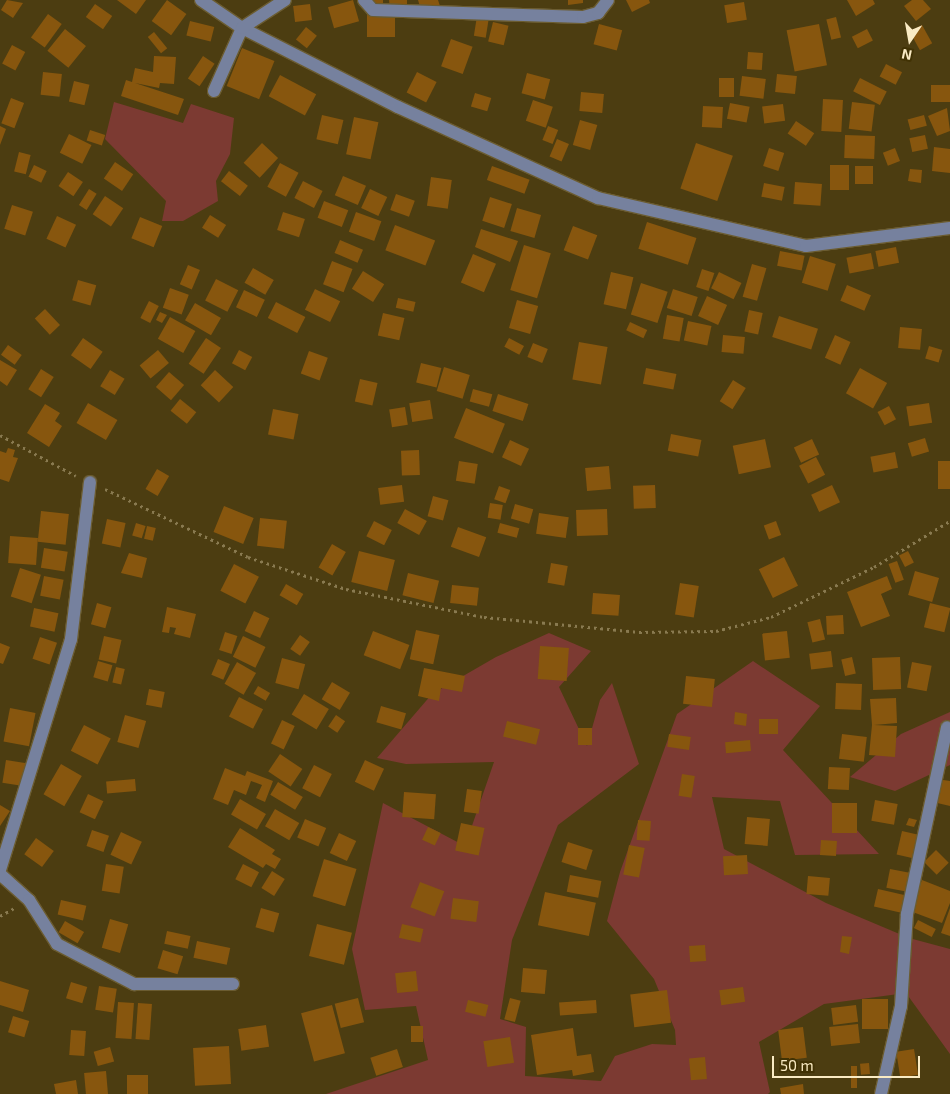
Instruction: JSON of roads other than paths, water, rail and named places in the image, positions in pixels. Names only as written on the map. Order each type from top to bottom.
[{"type":"street","points":[[201,0],[215,4],[242,28],[398,107],[598,198],[806,246],[950,228]]},
{"type":"street","points":[[214,91],[242,28],[285,0]]},
{"type":"street","points":[[364,0],[373,10],[583,17],[598,13],[608,0]]},
{"type":"street","points":[[90,482],[72,639],[0,872],[29,900],[57,944],[134,984],[233,984]]},
{"type":"street","points":[[881,1094],[901,1006],[906,914],[947,727]]}]
